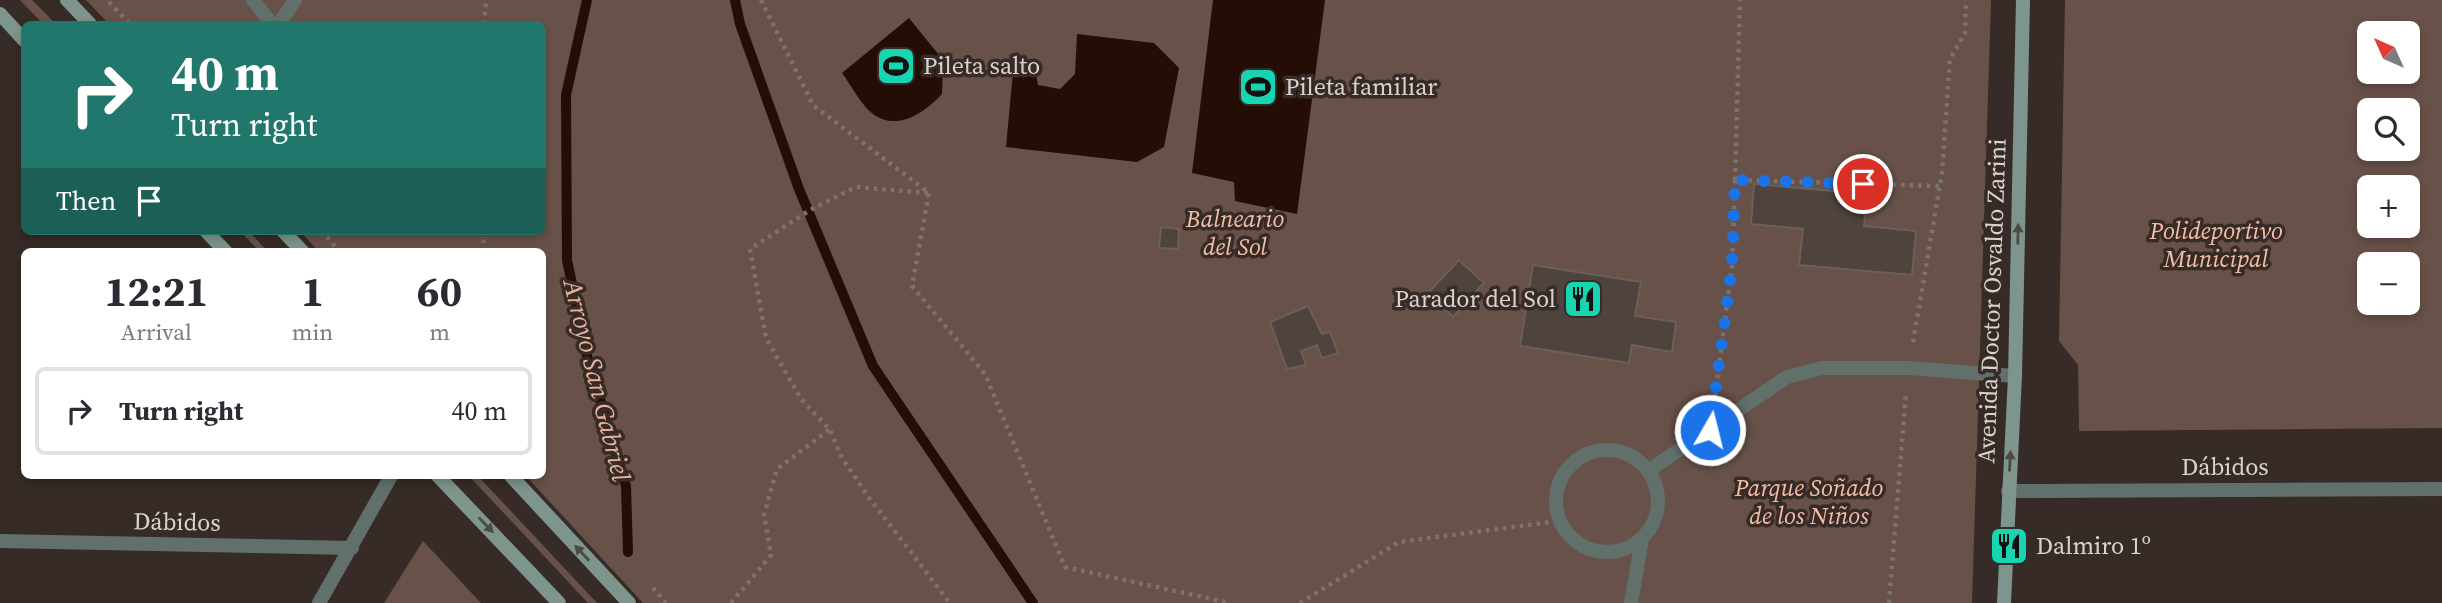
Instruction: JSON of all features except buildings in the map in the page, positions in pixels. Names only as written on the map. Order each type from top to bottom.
[{"type":"main road","points":[[67,0],[87,21]]},
{"type":"main road","name":"Avenida Doctor Osvaldo Zarini","points":[[2004,603],[2015,376],[2023,0]]},
{"type":"main road","points":[[0,14],[21,37]]},
{"type":"main road","points":[[210,235],[222,248]]},
{"type":"main road","points":[[287,235],[299,248]]},
{"type":"main road","points":[[441,479],[559,603]]},
{"type":"main road","points":[[514,479],[629,603]]},
{"type":"street","points":[[253,0],[270,21]]},
{"type":"street","points":[[281,21],[295,0]]},
{"type":"street","points":[[1648,471],[1787,377],[1822,368],[1908,368],[2015,376]]},
{"type":"street","points":[[1631,603],[1642,539],[1655,519],[1658,494],[1648,471],[1630,455],[1606,450],[1582,457],[1564,473],[1555,496],[1559,521],[1573,541],[1595,551],[1620,551],[1642,539]]},
{"type":"street","points":[[319,603],[389,479]]},
{"type":"street","name":"Dábidos","points":[[2008,491],[2442,489]]},
{"type":"street","name":"Dábidos","points":[[0,541],[352,548]]},
{"type":"path","points":[[108,0],[127,21]]},
{"type":"path","points":[[484,21],[486,0]]},
{"type":"path","points":[[761,0],[813,105],[929,192]]},
{"type":"path","points":[[1710,430],[1732,267],[1741,0]]},
{"type":"path","points":[[1889,603],[1908,368],[1939,186],[1950,59],[1965,33],[1966,0]]},
{"type":"path","points":[[1735,180],[1939,186]]},
{"type":"path","points":[[929,192],[856,187],[810,210],[750,249],[766,338],[801,399],[830,430],[842,458],[870,499],[950,603]]},
{"type":"path","points":[[929,192],[912,286],[985,374],[1065,567],[1230,603]]},
{"type":"path","points":[[325,235],[337,248]]},
{"type":"path","points":[[731,603],[771,555],[764,515],[777,469],[830,430]]},
{"type":"path","points":[[1300,603],[1399,542],[1559,521]]},
{"type":"green space","points":[[20,0],[32,0],[53,21],[40,21]]},
{"type":"green space","points":[[86,0],[1991,0],[1972,603],[643,603],[529,479],[546,479],[546,248],[315,248],[304,235],[546,235],[546,21],[106,21]]},
{"type":"green space","name":"Polideportivo Municipal","points":[[2065,0],[2442,0],[2442,428],[2079,431],[2078,365],[2059,341]]},
{"type":"green space","points":[[244,235],[253,235],[264,248],[256,248]]},
{"type":"green space","points":[[472,479],[481,479],[597,603],[588,603]]},
{"type":"green space","points":[[423,541],[481,603],[384,603]]},
{"type":"shaded area","name":"Pileta familiar","points":[[1213,0],[1325,0],[1297,214],[1235,201],[1234,182],[1192,173]]},
{"type":"shaded area","name":"Pileta salto","points":[[909,18],[943,60],[942,94],[911,118],[892,121],[882,119],[864,105],[842,73]]},
{"type":"shaded area","points":[[1077,34],[1154,43],[1179,68],[1164,147],[1137,162],[1006,147],[1014,61],[1034,63],[1038,85],[1060,89],[1075,74]]},
{"type":"waterway","name":"Arroyo San Gabriel","points":[[587,0],[566,95],[567,260],[587,356],[626,486],[628,552]]},
{"type":"waterway","points":[[735,0],[740,24],[799,189],[873,366],[1033,603]]},
{"type":"place","name":"Pileta salto","points":[[896,66]]},
{"type":"place","name":"Pileta familiar","points":[[1258,87]]},
{"type":"place","name":"Parador del Sol","points":[[1583,299]]},
{"type":"place","name":"Dalmiro 1º","points":[[2009,546]]},
{"type":"route","points":[[1710,430],[1732,267],[1735,180],[1863,184]]},
{"type":"park label","name":"Balneario del Sol","points":[[1235,233]]},
{"type":"park label","name":"Parque Soñado de los Niños","points":[[1809,502]]}]
